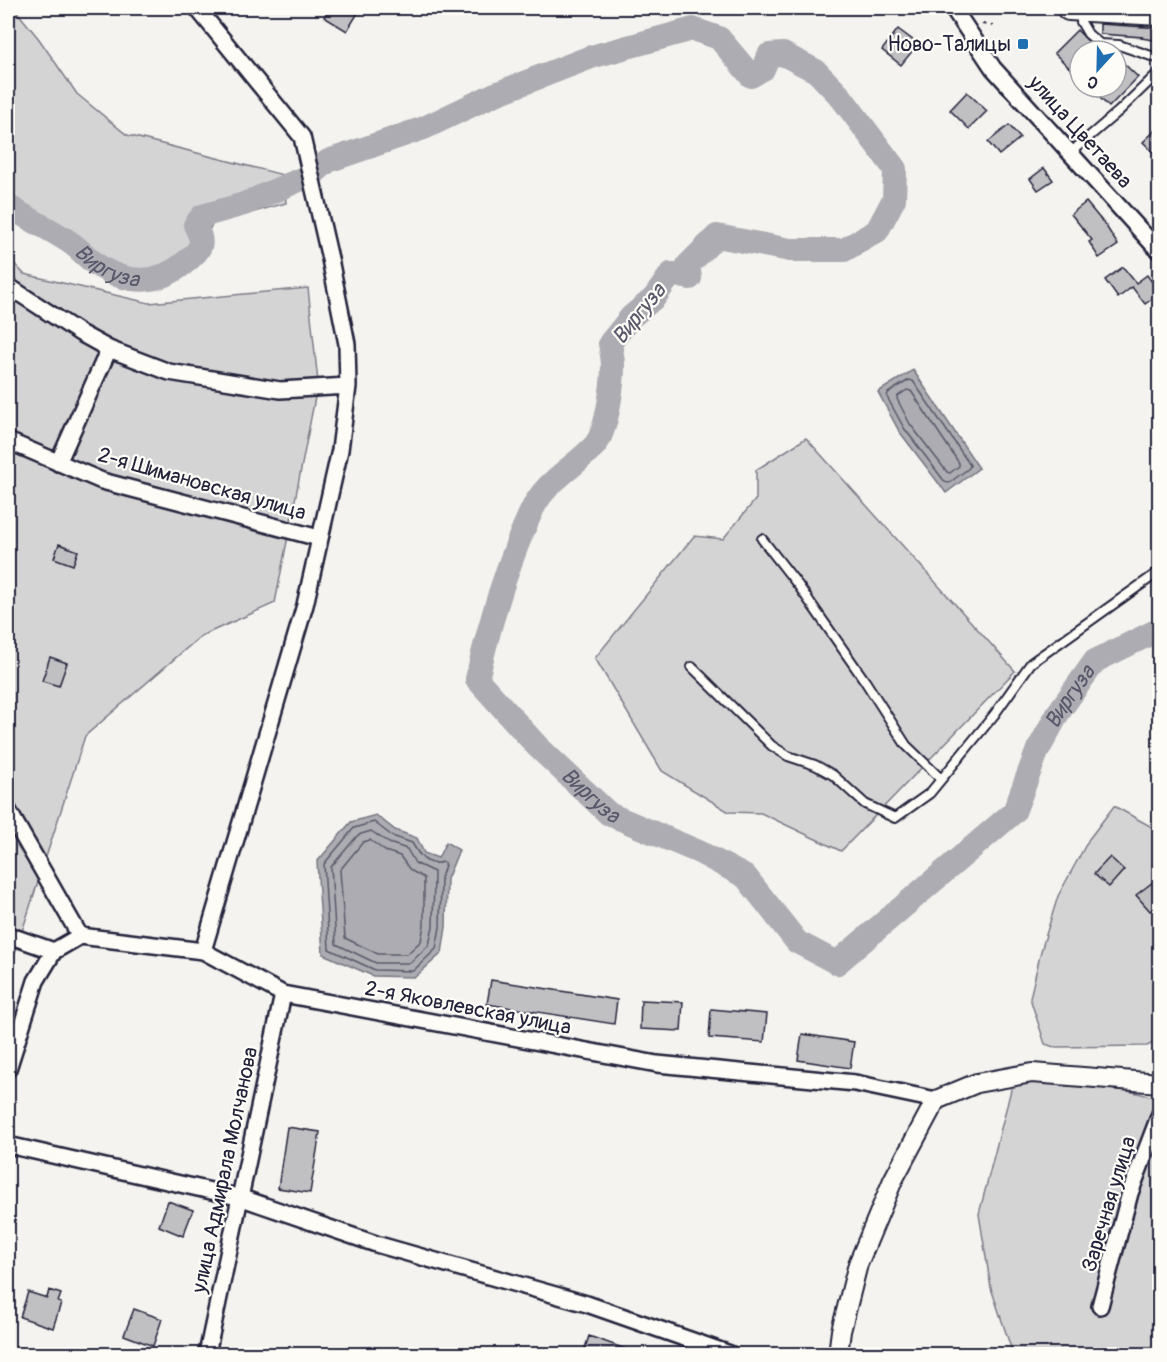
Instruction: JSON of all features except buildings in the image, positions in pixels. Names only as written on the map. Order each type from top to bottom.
[{"type":"main road","points":[[1076,8],[1160,13]]},
{"type":"street","points":[[197,8],[302,137],[347,344],[348,386],[340,450],[305,605],[203,951]]},
{"type":"street","name":"улица Цветаева","points":[[953,8],[993,68],[1160,252]]},
{"type":"street","points":[[8,286],[109,349],[169,372],[280,390],[348,386]]},
{"type":"street","points":[[58,463],[109,349]]},
{"type":"street","name":"2-я Шимановская улица","points":[[8,441],[102,482],[319,538]]},
{"type":"street","points":[[8,810],[80,936],[54,951],[36,981],[8,1069]]},
{"type":"street","points":[[8,935],[54,951]]},
{"type":"street","name":"2-я Яковлевская улица","points":[[80,936],[203,951],[283,994],[657,1064],[855,1083],[936,1100]]},
{"type":"street","name":"улица Адмирала Молчанова","points":[[207,1354],[242,1198],[283,994]]},
{"type":"street","points":[[838,1354],[841,1331],[858,1264],[893,1180],[936,1100],[977,1083],[1032,1073],[1160,1083]]},
{"type":"street","name":"Заречная улица","points":[[1100,1306],[1130,1193],[1160,1114]]},
{"type":"street","points":[[8,1144],[242,1198],[376,1244],[586,1304],[729,1354]]},
{"type":"lane","points":[[1076,8],[1088,34],[1100,44],[1119,45],[1160,59]]},
{"type":"lane","points":[[1070,153],[1119,111],[1160,71]]},
{"type":"lane","points":[[762,539],[798,585],[865,681],[906,745],[941,779]]},
{"type":"lane","points":[[692,667],[772,746],[788,756],[815,765],[833,775],[865,804],[895,818],[930,793],[994,715],[1030,663],[1160,571]]},
{"type":"shaded area","points":[[8,8],[14,8],[39,39],[77,94],[127,135],[283,175],[286,203],[212,224],[200,250],[180,268],[153,281],[122,278],[99,267],[73,244],[40,223],[8,207]]},
{"type":"shaded area","points":[[8,257],[24,274],[149,303],[308,288],[318,382],[275,603],[201,636],[85,736],[8,975]]},
{"type":"shaded area","points":[[806,438],[1015,671],[841,851],[761,813],[729,812],[662,771],[595,658],[694,536],[723,539],[756,499],[756,470]]},
{"type":"shaded area","points":[[1114,806],[1159,831],[1159,1040],[1147,1046],[1054,1047],[1045,1044],[1030,998],[1041,951],[1058,896],[1089,839]]},
{"type":"shaded area","points":[[1013,1082],[1089,1082],[1159,1098],[1159,1354],[1013,1354],[991,1288],[979,1214]]},
{"type":"water","points":[[913,370],[979,468],[946,493],[899,431],[878,392]]},
{"type":"water","points":[[376,815],[395,830],[417,838],[424,853],[438,858],[446,842],[459,850],[447,879],[446,927],[442,953],[415,977],[373,976],[323,954],[317,862],[351,822]]},
{"type":"waterway","name":"Виргуза","points":[[8,206],[63,238],[100,267],[123,277],[146,280],[178,268],[197,252],[201,241],[195,225],[202,216],[244,204],[313,174],[328,161],[424,128],[493,95],[591,57],[693,29],[719,38],[751,76],[763,69],[769,55],[783,54],[816,71],[841,97],[895,169],[894,199],[877,231],[844,250],[790,250],[717,236],[688,265],[690,278],[671,274],[654,298],[631,317],[610,343],[613,363],[612,384],[603,429],[595,445],[544,491],[532,510],[500,593],[477,679],[537,746],[609,814],[699,852],[746,877],[797,942],[837,963],[1014,812],[1037,752],[1058,713],[1095,661],[1160,629]]},
{"type":"place","name":"Ново-Талицы","points":[[1023,44]]}]
